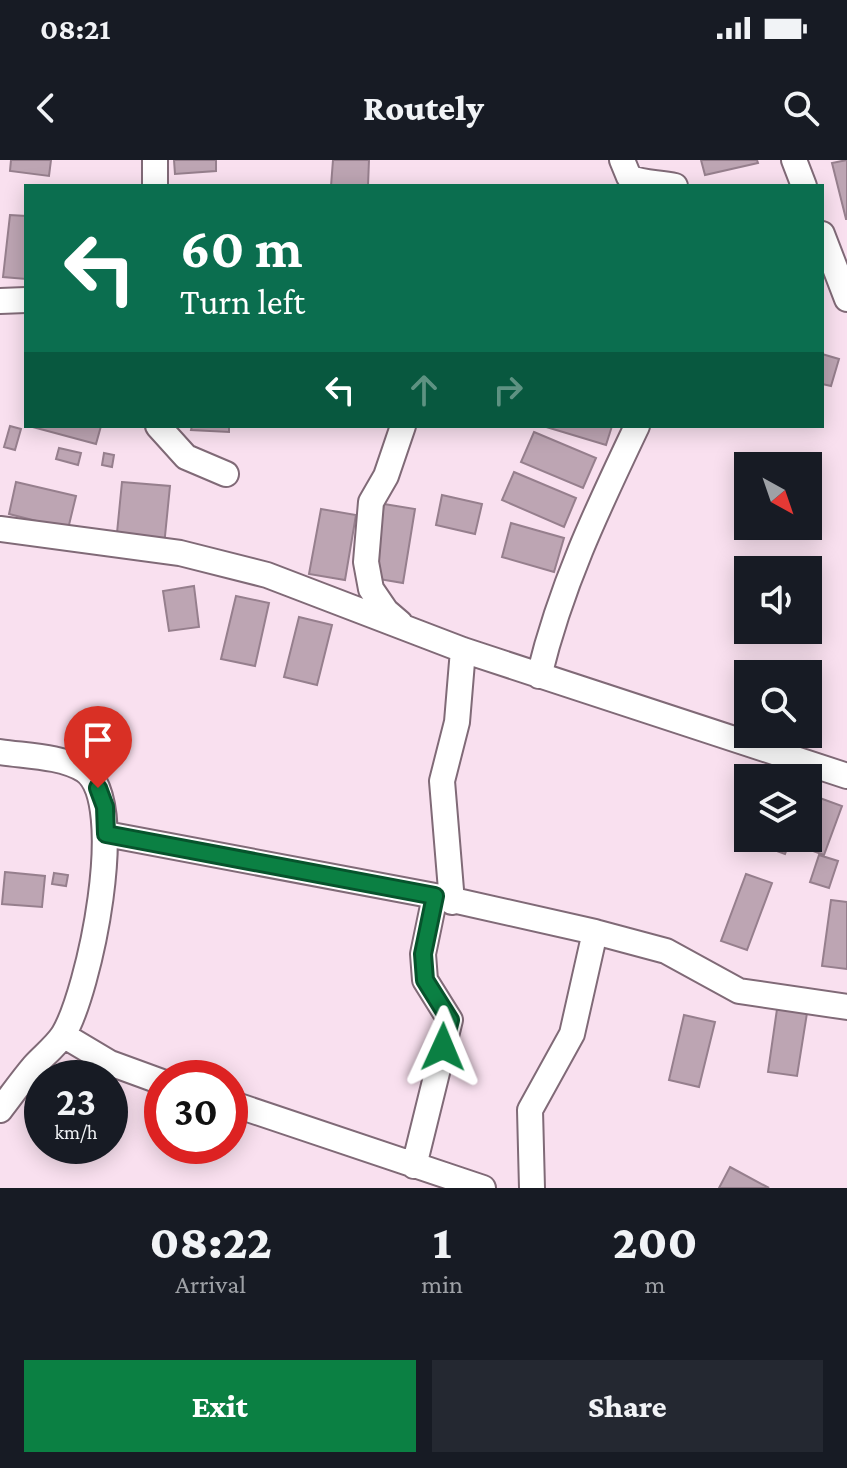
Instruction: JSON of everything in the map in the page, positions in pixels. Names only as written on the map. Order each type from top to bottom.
[{"type":"street","points":[[155,160],[155,184]]},
{"type":"street","points":[[622,160],[629,177],[640,182],[667,184]]},
{"type":"street","points":[[794,160],[803,184]]},
{"type":"street","points":[[824,239],[845,291]]},
{"type":"street","points":[[0,301],[24,300]]},
{"type":"street","points":[[160,428],[186,457],[226,474]]},
{"type":"street","points":[[402,428],[386,476],[371,502],[366,562],[371,589],[386,611],[411,632]]},
{"type":"street","points":[[539,676],[555,611],[579,547],[636,428]]},
{"type":"street","points":[[0,529],[180,553],[236,566],[463,650],[847,776]]},
{"type":"street","points":[[414,1166],[450,1020],[425,980],[423,954],[443,899],[442,781],[457,722],[463,650]]},
{"type":"street","points":[[0,752],[67,763],[86,771],[98,788],[105,807],[106,834],[89,964],[63,1035],[0,1110]]},
{"type":"street","points":[[106,834],[443,899],[595,932],[666,951],[739,991],[847,1007]]},
{"type":"street","points":[[532,1188],[530,1110],[572,1034],[595,932]]},
{"type":"street","points":[[63,1035],[110,1063],[144,1075]]},
{"type":"street","points":[[248,1109],[483,1188]]},
{"type":"building","points":[[11,160],[51,160],[49,176],[10,171]]},
{"type":"building","points":[[174,160],[216,160],[216,171],[175,174]]},
{"type":"building","points":[[333,160],[369,160],[368,184],[331,184]]},
{"type":"building","points":[[701,160],[757,160],[758,163],[705,175]]},
{"type":"building","points":[[847,160],[847,219],[846,219],[832,163]]},
{"type":"building","points":[[10,215],[24,216],[24,279],[3,277]]},
{"type":"building","points":[[824,355],[839,359],[831,386],[824,384]]},
{"type":"building","points":[[10,426],[21,429],[15,450],[4,447]]},
{"type":"building","points":[[36,428],[100,428],[96,444]]},
{"type":"building","points":[[229,428],[229,432],[191,430]]},
{"type":"building","points":[[550,428],[611,428],[606,445]]},
{"type":"building","points":[[534,432],[596,458],[583,488],[521,462]]},
{"type":"building","points":[[59,448],[81,453],[78,465],[56,459]]},
{"type":"building","points":[[104,453],[114,455],[112,467],[102,465]]},
{"type":"building","points":[[514,472],[576,498],[564,527],[502,500]]},
{"type":"building","points":[[16,482],[76,496],[68,529],[9,514]]},
{"type":"building","points":[[122,482],[170,486],[164,546],[116,543]]},
{"type":"building","points":[[442,495],[482,504],[475,534],[436,525]]},
{"type":"building","points":[[384,504],[415,509],[403,583],[373,578]]},
{"type":"building","points":[[321,509],[356,515],[345,580],[309,574]]},
{"type":"building","points":[[511,523],[564,538],[554,572],[502,557]]},
{"type":"building","points":[[194,586],[199,627],[169,631],[163,591]]},
{"type":"building","points":[[236,596],[269,603],[255,666],[221,659]]},
{"type":"building","points":[[299,617],[332,625],[317,685],[284,677]]},
{"type":"building","points":[[822,799],[842,806],[824,855],[816,852],[822,852]]},
{"type":"building","points":[[819,855],[838,861],[829,888],[810,882]]},
{"type":"building","points":[[5,872],[45,876],[42,907],[2,904]]},
{"type":"building","points":[[54,873],[68,875],[66,886],[52,884]]},
{"type":"building","points":[[746,874],[772,883],[747,950],[721,941]]},
{"type":"building","points":[[831,900],[847,902],[847,969],[822,966]]},
{"type":"building","points":[[777,1009],[807,1013],[797,1076],[768,1072]]},
{"type":"building","points":[[684,1015],[715,1022],[699,1087],[669,1080]]},
{"type":"building","points":[[730,1167],[769,1188],[719,1188]]},
{"type":"route","points":[[98,788],[105,807],[106,834],[435,896],[423,954],[425,980],[450,1020],[443,1047]]}]
